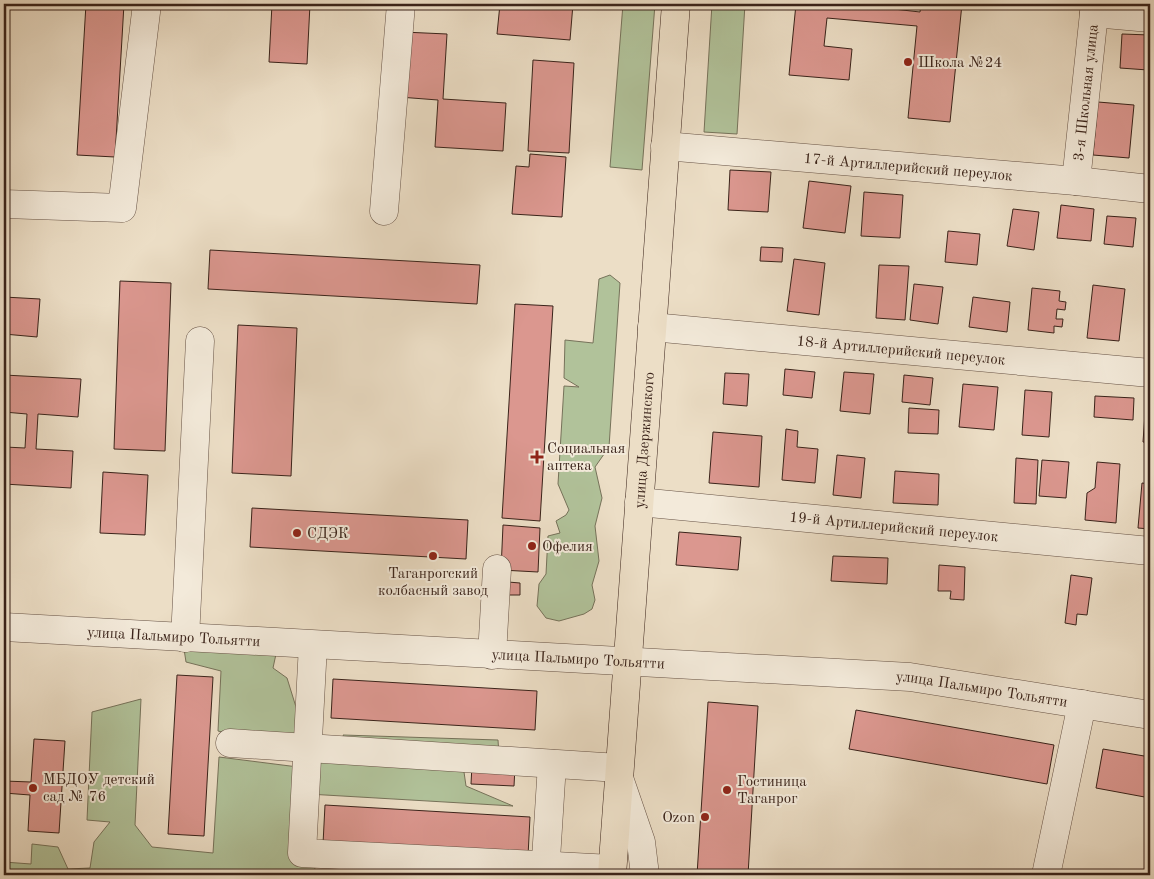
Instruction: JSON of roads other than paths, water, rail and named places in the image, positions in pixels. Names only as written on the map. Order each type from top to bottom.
[{"type":"main road","name":"улица Дзержинского","points":[[612,872],[676,4]]},
{"type":"street","points":[[4,204],[122,208],[147,4]]},
{"type":"street","points":[[384,211],[401,4]]},
{"type":"street","points":[[1095,8],[1150,18]]},
{"type":"street","name":"3-я Школьная улица","points":[[1076,181],[1095,8]]},
{"type":"street","name":"17-й Артиллерийский переулок","points":[[666,146],[1150,189]]},
{"type":"street","name":"18-й Артиллерийский переулок","points":[[652,327],[1150,373]]},
{"type":"street","points":[[186,638],[200,341]]},
{"type":"street","name":"19-й Артиллерийский переулок","points":[[639,502],[1150,551]]},
{"type":"street","points":[[492,655],[496,569]]},
{"type":"street","name":"улица Пальмиро Тольятти","points":[[4,627],[910,677],[1150,715]]},
{"type":"street","points":[[313,645],[302,852],[545,870],[612,872]]},
{"type":"street","points":[[1046,875],[1082,704]]},
{"type":"street","points":[[230,743],[552,764],[619,773],[641,842],[645,875]]},
{"type":"street","points":[[545,870],[552,764]]},
{"type":"place","name":"Школа №24","points":[[908,62]]},
{"type":"place","name":"Социальная аптека","points":[[537,457]]},
{"type":"place","name":"СДЭК","points":[[297,533]]},
{"type":"place","name":"Офелия","points":[[532,546]]},
{"type":"place","name":"Таганрогский колбасный завод","points":[[433,556]]},
{"type":"place","name":"МБДОУ детский сад № 76","points":[[33,788]]},
{"type":"place","name":"Гостиница Таганрог","points":[[727,790]]},
{"type":"place","name":"Ozon","points":[[705,817]]}]
